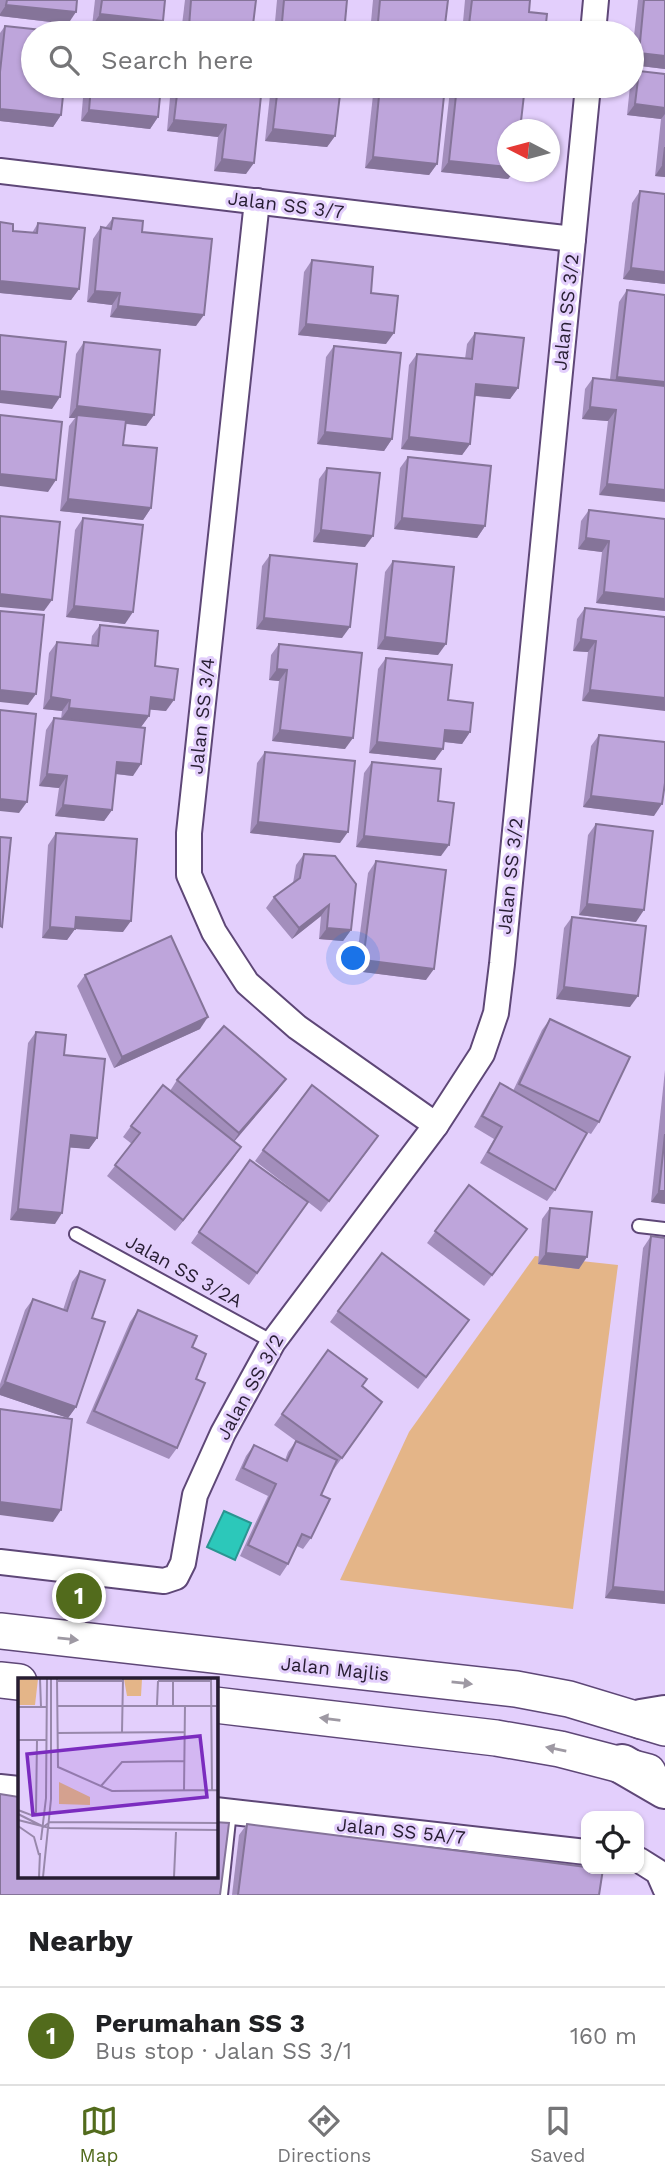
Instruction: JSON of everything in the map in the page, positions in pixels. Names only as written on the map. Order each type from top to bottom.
[{"type":"highway","points":[[622,1764],[665,1789]]},
{"type":"main road","name":"Jalan Majlis","points":[[0,1631],[516,1689],[657,1721]]},
{"type":"main road","points":[[0,1680],[18,1682]]},
{"type":"main road","points":[[217,1705],[496,1738],[560,1749],[665,1777]]},
{"type":"street","points":[[594,21],[596,0]]},
{"type":"street","name":"Jalan SS 3/2","points":[[0,1562],[164,1581],[176,1577],[183,1563],[195,1495],[223,1433],[273,1342],[436,1125],[482,1054],[496,1013],[586,98]]},
{"type":"street","name":"Jalan SS 3/7","points":[[0,171],[573,239]]},
{"type":"street","name":"Jalan SS 3/4","points":[[257,201],[189,833],[189,875],[214,932],[247,983],[297,1027],[436,1125]]},
{"type":"street","points":[[0,1787],[18,1789]]},
{"type":"street","name":"Jalan SS 5A/7","points":[[223,1811],[581,1851]]},
{"type":"street","points":[[644,1863],[658,1872],[665,1888]]},
{"type":"lane","points":[[639,1226],[665,1229]]},
{"type":"lane","name":"Jalan SS 3/2A","points":[[76,1234],[273,1342]]},
{"type":"lane","points":[[220,1895],[223,1811]]},
{"type":"shaded area","points":[[535,1256],[618,1265],[573,1609],[340,1580],[409,1432]]},
{"type":"shaded area","points":[[224,1511],[251,1523],[235,1560],[207,1547]]},
{"type":"building","points":[[7,0],[77,0],[76,12],[6,5]]},
{"type":"building","points":[[102,0],[165,0],[163,21],[100,14]]},
{"type":"building","points":[[191,0],[256,0],[253,21],[189,21]]},
{"type":"building","points":[[284,0],[347,0],[345,21],[282,21]]},
{"type":"building","points":[[380,0],[448,0],[445,21],[378,21]]},
{"type":"building","points":[[472,0],[530,0],[529,12],[547,14],[546,21],[469,21]]},
{"type":"building","points":[[644,0],[665,0],[665,56],[644,54]]},
{"type":"building","points":[[5,26],[21,28],[21,98],[63,98],[61,115],[0,109],[0,72]]},
{"type":"building","points":[[644,72],[665,74],[665,108],[635,104],[636,98],[644,98]]},
{"type":"building","points":[[90,98],[160,98],[158,117],[89,110]]},
{"type":"building","points":[[177,98],[261,98],[254,163],[222,159],[226,125],[174,120]]},
{"type":"building","points":[[277,98],[340,98],[335,136],[273,129]]},
{"type":"building","points":[[379,98],[444,98],[437,164],[373,157]]},
{"type":"building","points":[[456,98],[524,98],[521,119],[497,119],[497,166],[449,161]]},
{"type":"building","points":[[640,191],[665,194],[665,272],[631,268]]},
{"type":"building","points":[[113,218],[143,221],[142,232],[212,239],[204,315],[118,306],[120,293],[95,291],[101,227],[111,229]]},
{"type":"building","points":[[0,222],[13,224],[13,231],[37,233],[38,223],[85,228],[79,289],[0,281]]},
{"type":"building","points":[[312,260],[373,267],[371,293],[398,296],[394,333],[306,324]]},
{"type":"building","points":[[627,290],[665,295],[665,382],[617,377]]},
{"type":"building","points":[[475,333],[524,338],[518,388],[476,384],[470,444],[409,437],[417,354],[472,359]]},
{"type":"building","points":[[0,335],[66,342],[60,397],[0,391]]},
{"type":"building","points":[[84,342],[160,350],[154,415],[77,406]]},
{"type":"building","points":[[334,346],[401,353],[392,439],[325,432]]},
{"type":"building","points":[[593,378],[665,386],[665,490],[607,484],[616,410],[590,407]]},
{"type":"building","points":[[0,415],[62,422],[56,480],[0,474]]},
{"type":"building","points":[[77,415],[126,420],[123,445],[157,448],[151,508],[68,499]]},
{"type":"building","points":[[408,457],[491,466],[485,526],[402,518]]},
{"type":"building","points":[[327,468],[380,473],[373,536],[321,530]]},
{"type":"building","points":[[589,510],[665,519],[665,599],[604,592],[609,541],[586,538]]},
{"type":"building","points":[[0,516],[60,522],[52,600],[0,594]]},
{"type":"building","points":[[83,518],[143,525],[133,612],[74,606]]},
{"type":"building","points":[[270,555],[357,564],[350,627],[264,618]]},
{"type":"building","points":[[393,561],[454,567],[446,644],[385,637]]},
{"type":"building","points":[[585,608],[665,617],[665,698],[590,690],[596,641],[581,639]]},
{"type":"building","points":[[0,611],[44,615],[36,694],[0,690]]},
{"type":"building","points":[[100,625],[158,631],[155,666],[178,669],[174,700],[151,697],[149,716],[69,708],[70,700],[51,697],[57,642],[98,646]]},
{"type":"building","points":[[279,644],[362,653],[353,738],[280,730],[287,670],[277,669]]},
{"type":"building","points":[[386,658],[452,665],[448,700],[473,703],[470,732],[445,730],[443,749],[377,742]]},
{"type":"building","points":[[0,710],[36,714],[27,802],[0,799]]},
{"type":"building","points":[[54,718],[145,728],[141,764],[117,762],[112,810],[63,805],[67,776],[47,774]]},
{"type":"building","points":[[599,735],[665,742],[662,804],[591,796]]},
{"type":"building","points":[[265,752],[355,761],[348,832],[258,822]]},
{"type":"building","points":[[372,762],[441,769],[438,801],[454,803],[449,845],[364,836]]},
{"type":"building","points":[[596,824],[653,831],[644,910],[587,904]]},
{"type":"building","points":[[56,833],[137,839],[131,921],[76,917],[75,929],[50,927]]},
{"type":"building","points":[[0,837],[11,838],[2,927],[0,926]]},
{"type":"building","points":[[304,854],[335,856],[356,884],[351,930],[327,928],[329,905],[299,928],[274,897],[300,878]]},
{"type":"building","points":[[376,861],[446,870],[434,969],[363,960]]},
{"type":"building","points":[[572,917],[646,926],[638,996],[564,987]]},
{"type":"building","points":[[171,936],[208,1017],[122,1057],[85,975]]},
{"type":"building","points":[[550,1019],[630,1057],[599,1122],[519,1084]]},
{"type":"building","points":[[224,1026],[286,1079],[239,1133],[177,1080]]},
{"type":"building","points":[[36,1032],[66,1035],[64,1055],[105,1059],[97,1138],[71,1135],[62,1213],[18,1209]]},
{"type":"building","points":[[500,1083],[587,1133],[555,1190],[488,1152],[502,1127],[482,1116]]},
{"type":"building","points":[[163,1085],[241,1147],[183,1220],[115,1165],[140,1133],[131,1126]]},
{"type":"building","points":[[312,1085],[378,1136],[329,1201],[263,1150]]},
{"type":"building","points":[[665,1134],[665,1191],[659,1191]]},
{"type":"building","points":[[250,1160],[308,1202],[257,1273],[199,1232]]},
{"type":"building","points":[[469,1185],[527,1229],[492,1275],[435,1231]]},
{"type":"building","points":[[550,1208],[592,1212],[587,1257],[546,1253]]},
{"type":"building","points":[[651,1236],[665,1238],[665,1592],[613,1587]]},
{"type":"building","points":[[382,1253],[469,1320],[426,1377],[338,1311]]},
{"type":"building","points":[[80,1271],[105,1280],[92,1318],[105,1322],[76,1407],[5,1382],[33,1299],[67,1311]]},
{"type":"building","points":[[138,1310],[197,1336],[192,1347],[206,1354],[196,1379],[205,1383],[177,1448],[94,1411]]},
{"type":"building","points":[[328,1350],[367,1379],[362,1386],[382,1402],[342,1458],[282,1414]]},
{"type":"building","points":[[0,1409],[72,1419],[61,1510],[0,1502]]},
{"type":"building","points":[[296,1441],[337,1460],[321,1495],[330,1499],[311,1538],[302,1534],[288,1564],[248,1545],[276,1484],[243,1468],[254,1445],[287,1461]]},
{"type":"building","points":[[0,1794],[18,1797],[18,1878],[217,1878],[217,1822],[229,1823],[220,1895],[0,1895]]},
{"type":"building","points":[[247,1824],[581,1866],[581,1874],[602,1874],[599,1895],[238,1895]]},
{"type":"place","name":"Perumahan SS 3","points":[[79,1596]]}]
